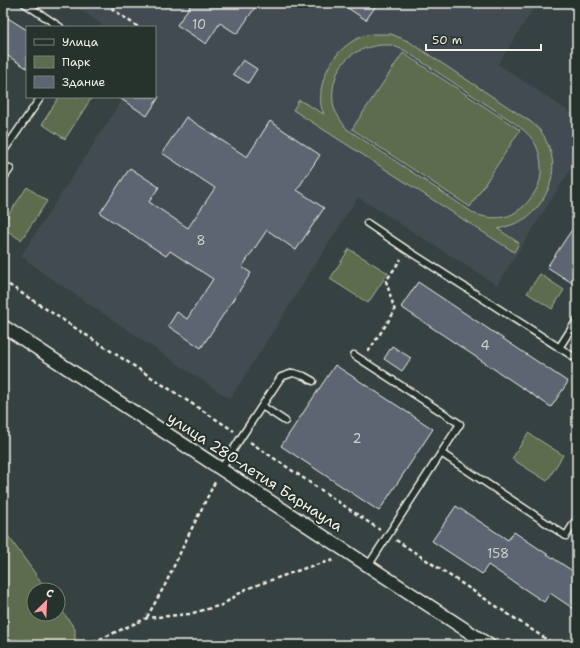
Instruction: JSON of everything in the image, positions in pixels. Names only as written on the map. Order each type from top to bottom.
[{"type":"street","name":"улица 280-летия Барнаула","points":[[3,326],[489,645]]},
{"type":"lane","points":[[24,3],[58,26]]},
{"type":"lane","points":[[3,152],[40,98]]},
{"type":"lane","points":[[3,164],[10,168],[3,179]]},
{"type":"lane","points":[[367,223],[577,359]]},
{"type":"lane","points":[[559,348],[577,320]]},
{"type":"lane","points":[[354,355],[460,424],[389,536],[368,566]]},
{"type":"lane","points":[[221,469],[281,377],[293,373],[304,376],[313,381]]},
{"type":"lane","points":[[262,406],[286,421]]},
{"type":"lane","points":[[441,453],[566,536],[577,518]]},
{"type":"path","points":[[115,3],[111,8],[137,26]]},
{"type":"path","points":[[363,360],[395,310],[386,281],[407,250]]},
{"type":"path","points":[[3,281],[242,436],[389,536],[555,645]]},
{"type":"path","points":[[147,618],[165,585],[221,469]]},
{"type":"path","points":[[88,645],[147,618],[189,614],[222,605],[246,589],[308,567],[352,556]]},
{"type":"shaded area","points":[[71,3],[537,3],[498,64],[577,117],[577,159],[497,285],[358,197],[230,399],[46,275],[21,256],[123,98],[156,98],[156,26],[104,26]]},
{"type":"green space","points":[[369,34],[391,34],[408,41],[531,122],[543,135],[549,147],[553,166],[547,191],[538,206],[526,218],[498,229],[519,243],[514,252],[293,110],[299,100],[324,114],[321,107],[321,90],[326,73],[335,57],[347,45],[355,40]],"holes":[[[391,45],[404,50],[516,124],[530,137],[538,149],[541,162],[541,175],[538,186],[524,206],[508,216],[499,218],[475,214],[347,129],[338,116],[333,105],[333,87],[341,65],[352,55],[365,48]]]},
{"type":"green space","points":[[403,53],[520,130],[470,207],[352,129]]},
{"type":"green space","points":[[58,98],[91,98],[65,139],[42,124]]},
{"type":"green space","points":[[27,187],[47,201],[21,240],[3,228],[3,223]]},
{"type":"green space","points":[[349,249],[388,273],[368,303],[330,279]]},
{"type":"green space","points":[[540,274],[564,290],[552,309],[527,293]]},
{"type":"green space","points":[[528,433],[563,455],[547,481],[512,459]]},
{"type":"green space","points":[[3,529],[41,582],[26,582],[26,622],[66,622],[66,616],[75,629],[75,645],[3,645]]},
{"type":"building","points":[[192,3],[258,3],[237,34],[220,23],[206,44],[177,25]]},
{"type":"building","points":[[340,3],[378,3],[366,20]]},
{"type":"building","points":[[3,15],[26,29],[26,67],[3,53]]},
{"type":"building","points":[[243,60],[257,69],[248,83],[233,74]]},
{"type":"building","points":[[159,97],[147,116],[120,98]]},
{"type":"building","points":[[186,117],[247,157],[270,121],[320,155],[297,190],[324,208],[296,250],[267,230],[242,267],[251,273],[201,348],[168,326],[177,312],[187,319],[213,279],[170,251],[166,256],[100,213],[130,168],[159,187],[149,202],[188,228],[215,188],[162,153]]},
{"type":"building","points":[[577,222],[577,286],[547,267]]},
{"type":"building","points":[[418,282],[568,382],[551,407],[401,307]]},
{"type":"building","points":[[392,346],[411,358],[402,371],[384,359]]},
{"type":"building","points":[[335,365],[433,429],[379,511],[281,446]]},
{"type":"building","points":[[456,506],[508,540],[514,532],[577,574],[577,611],[550,593],[544,602],[488,565],[482,574],[432,541]]}]
